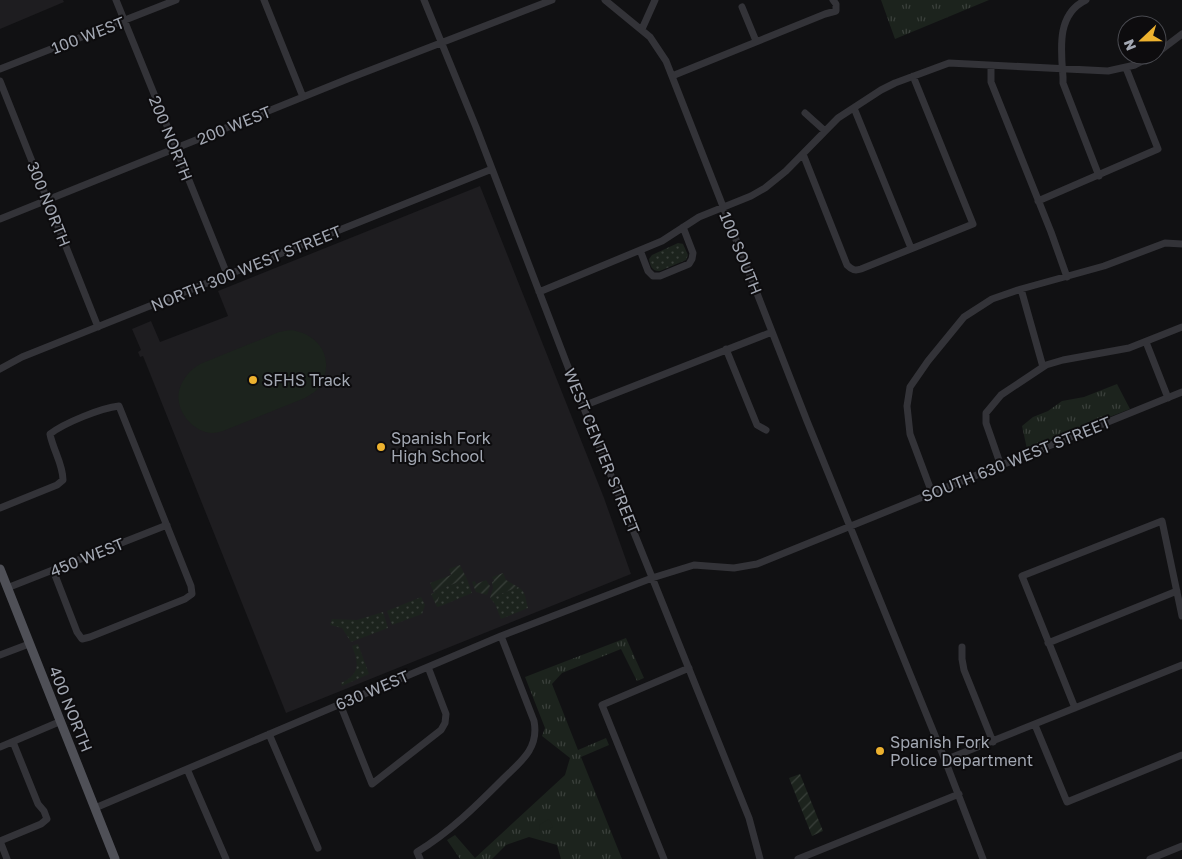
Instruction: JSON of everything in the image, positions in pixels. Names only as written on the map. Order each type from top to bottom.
[{"type":"main road","name":"400 NORTH","points":[[0,569],[115,859]]},
{"type":"street","name":"200 NORTH","points":[[116,0],[227,274]]},
{"type":"street","name":"100 WEST","points":[[0,69],[176,0]]},
{"type":"street","points":[[264,0],[303,97]]},
{"type":"street","name":"WEST CENTER STREET","points":[[424,0],[583,406],[749,818],[760,859]]},
{"type":"street","name":"200 WEST","points":[[0,219],[303,97],[552,0]]},
{"type":"street","name":"100 SOUTH","points":[[604,0],[642,29],[657,46],[672,76],[772,332],[959,794],[983,859]]},
{"type":"street","points":[[642,29],[655,0]]},
{"type":"street","points":[[672,76],[836,11],[836,4],[833,0]]},
{"type":"street","points":[[1086,0],[1081,2],[1072,11],[1064,25],[1061,37],[1063,83],[1099,176]]},
{"type":"street","points":[[742,6],[756,42]]},
{"type":"street","points":[[1167,46],[1182,34]]},
{"type":"street","points":[[539,292],[662,241],[700,217],[751,196],[765,188],[786,171],[838,118],[881,90],[914,76],[949,63],[1097,72],[1126,68],[1132,65]]},
{"type":"street","points":[[991,66],[991,82],[1067,277]]},
{"type":"street","points":[[1038,201],[1158,150],[1126,68]]},
{"type":"street","points":[[802,154],[851,269],[862,269],[973,224],[914,76]]},
{"type":"street","name":"300 NORTH","points":[[0,81],[98,327]]},
{"type":"street","points":[[854,108],[911,248]]},
{"type":"street","points":[[805,113],[825,131]]},
{"type":"street","name":"NORTH 300 WEST STREET","points":[[0,368],[22,357],[227,274],[492,170]]},
{"type":"street","points":[[640,250],[648,270],[653,276],[660,276],[689,264],[693,253],[683,227]]},
{"type":"street","points":[[932,493],[910,434],[907,406],[910,387],[928,361],[964,317],[992,299],[1021,289],[1104,266],[1165,243],[1182,244]]},
{"type":"street","points":[[1021,289],[1043,367]]},
{"type":"street","points":[[1001,466],[986,423],[986,413],[1001,395],[1043,367],[1063,360],[1129,348],[1182,327]]},
{"type":"street","points":[[583,406],[772,332]]},
{"type":"street","points":[[1146,342],[1168,398]]},
{"type":"street","points":[[726,349],[756,425],[766,430]]},
{"type":"street","name":"SOUTH 630 WEST STREET","points":[[652,578],[694,565],[734,568],[757,564],[1182,392]]},
{"type":"street","points":[[0,508],[57,485],[63,480],[63,472],[50,434],[58,428],[110,407],[119,406],[191,586],[192,594],[185,599],[82,639],[77,632],[53,570]]},
{"type":"street","points":[[1075,708],[1022,576],[1162,521],[1182,616]]},
{"type":"street","name":"450 WEST","points":[[7,588],[167,525]]},
{"type":"street","name":"630 WEST","points":[[95,808],[501,636],[652,578]]},
{"type":"street","points":[[1048,642],[1177,591]]},
{"type":"street","points":[[418,855],[477,805],[526,756],[532,747],[535,737],[533,716],[501,636]]},
{"type":"street","points":[[0,655],[29,644]]},
{"type":"street","points":[[962,647],[964,670],[993,742]]},
{"type":"street","points":[[945,760],[1182,665]]},
{"type":"street","points":[[340,704],[372,784],[441,730],[445,723],[446,714],[428,667]]},
{"type":"street","points":[[664,859],[602,705],[689,668]]},
{"type":"street","points":[[0,747],[60,722]]},
{"type":"street","points":[[1035,725],[1067,802],[1182,755]]},
{"type":"street","points":[[269,734],[318,848]]},
{"type":"street","points":[[7,859],[0,841],[41,824],[47,819],[44,811],[38,804],[13,742]]},
{"type":"street","points":[[187,769],[226,859]]},
{"type":"street","points":[[798,859],[959,794]]},
{"type":"street","points":[[1150,859],[1182,846]]},
{"type":"shaded area","points":[[0,0],[63,0],[64,2],[0,29]]},
{"type":"shaded area","name":"Spanish Fork High School","points":[[480,186],[604,498],[631,574],[286,713],[143,356],[140,357],[138,352],[141,350],[132,329],[151,321],[160,342],[228,316],[218,291]]},
{"type":"green space","points":[[881,0],[989,0],[895,39]]},
{"type":"green space","points":[[678,243],[683,244],[688,255],[686,260],[660,271],[653,269],[649,259],[652,255]]},
{"type":"green space","name":"SFHS Track","points":[[290,330],[309,336],[322,349],[326,366],[320,386],[315,391],[305,398],[219,432],[205,432],[198,429],[187,419],[182,412],[178,398],[184,379],[193,369],[200,364],[279,332]]},
{"type":"green space","points":[[1117,384],[1130,409],[1027,449],[1022,426],[1033,417],[1048,411],[1062,401],[1084,397]]},
{"type":"green space","points":[[460,565],[467,579],[434,591],[439,595],[438,601],[441,606],[437,607],[431,594],[434,593],[430,583],[451,575],[449,569]]},
{"type":"green space","points":[[503,573],[506,580],[518,587],[490,598],[493,588],[492,582],[494,581],[492,577]]},
{"type":"green space","points":[[467,579],[472,593],[441,606],[437,593],[434,591]]},
{"type":"green space","points":[[486,580],[490,586],[487,595],[476,592],[472,582],[475,581],[476,584]]},
{"type":"green space","points":[[518,587],[524,594],[528,608],[501,619],[495,604],[490,598]]},
{"type":"green space","points":[[421,597],[425,605],[422,614],[392,625],[387,611]]},
{"type":"green space","points":[[383,612],[388,628],[351,642],[342,628],[330,625],[332,619],[357,620]]},
{"type":"green space","points":[[626,638],[644,678],[637,681],[621,649],[562,673],[552,684],[578,750],[606,738],[609,745],[581,757],[622,859],[561,859],[557,845],[529,837],[506,845],[492,859],[460,859],[447,840],[455,835],[475,858],[565,775],[570,758],[542,736],[545,728],[525,677]]},
{"type":"green space","points":[[358,644],[369,674],[342,686],[341,683],[355,672],[357,663],[352,646]]},
{"type":"green space","points":[[800,774],[823,831],[812,836],[789,778]]},
{"type":"green space","points":[[549,819],[553,827],[544,831],[540,830],[539,825]]},
{"type":"place","name":"SFHS Track","points":[[253,380]]},
{"type":"place","name":"Spanish Fork High School","points":[[381,447]]},
{"type":"place","name":"Spanish Fork Police Department","points":[[880,751]]}]
